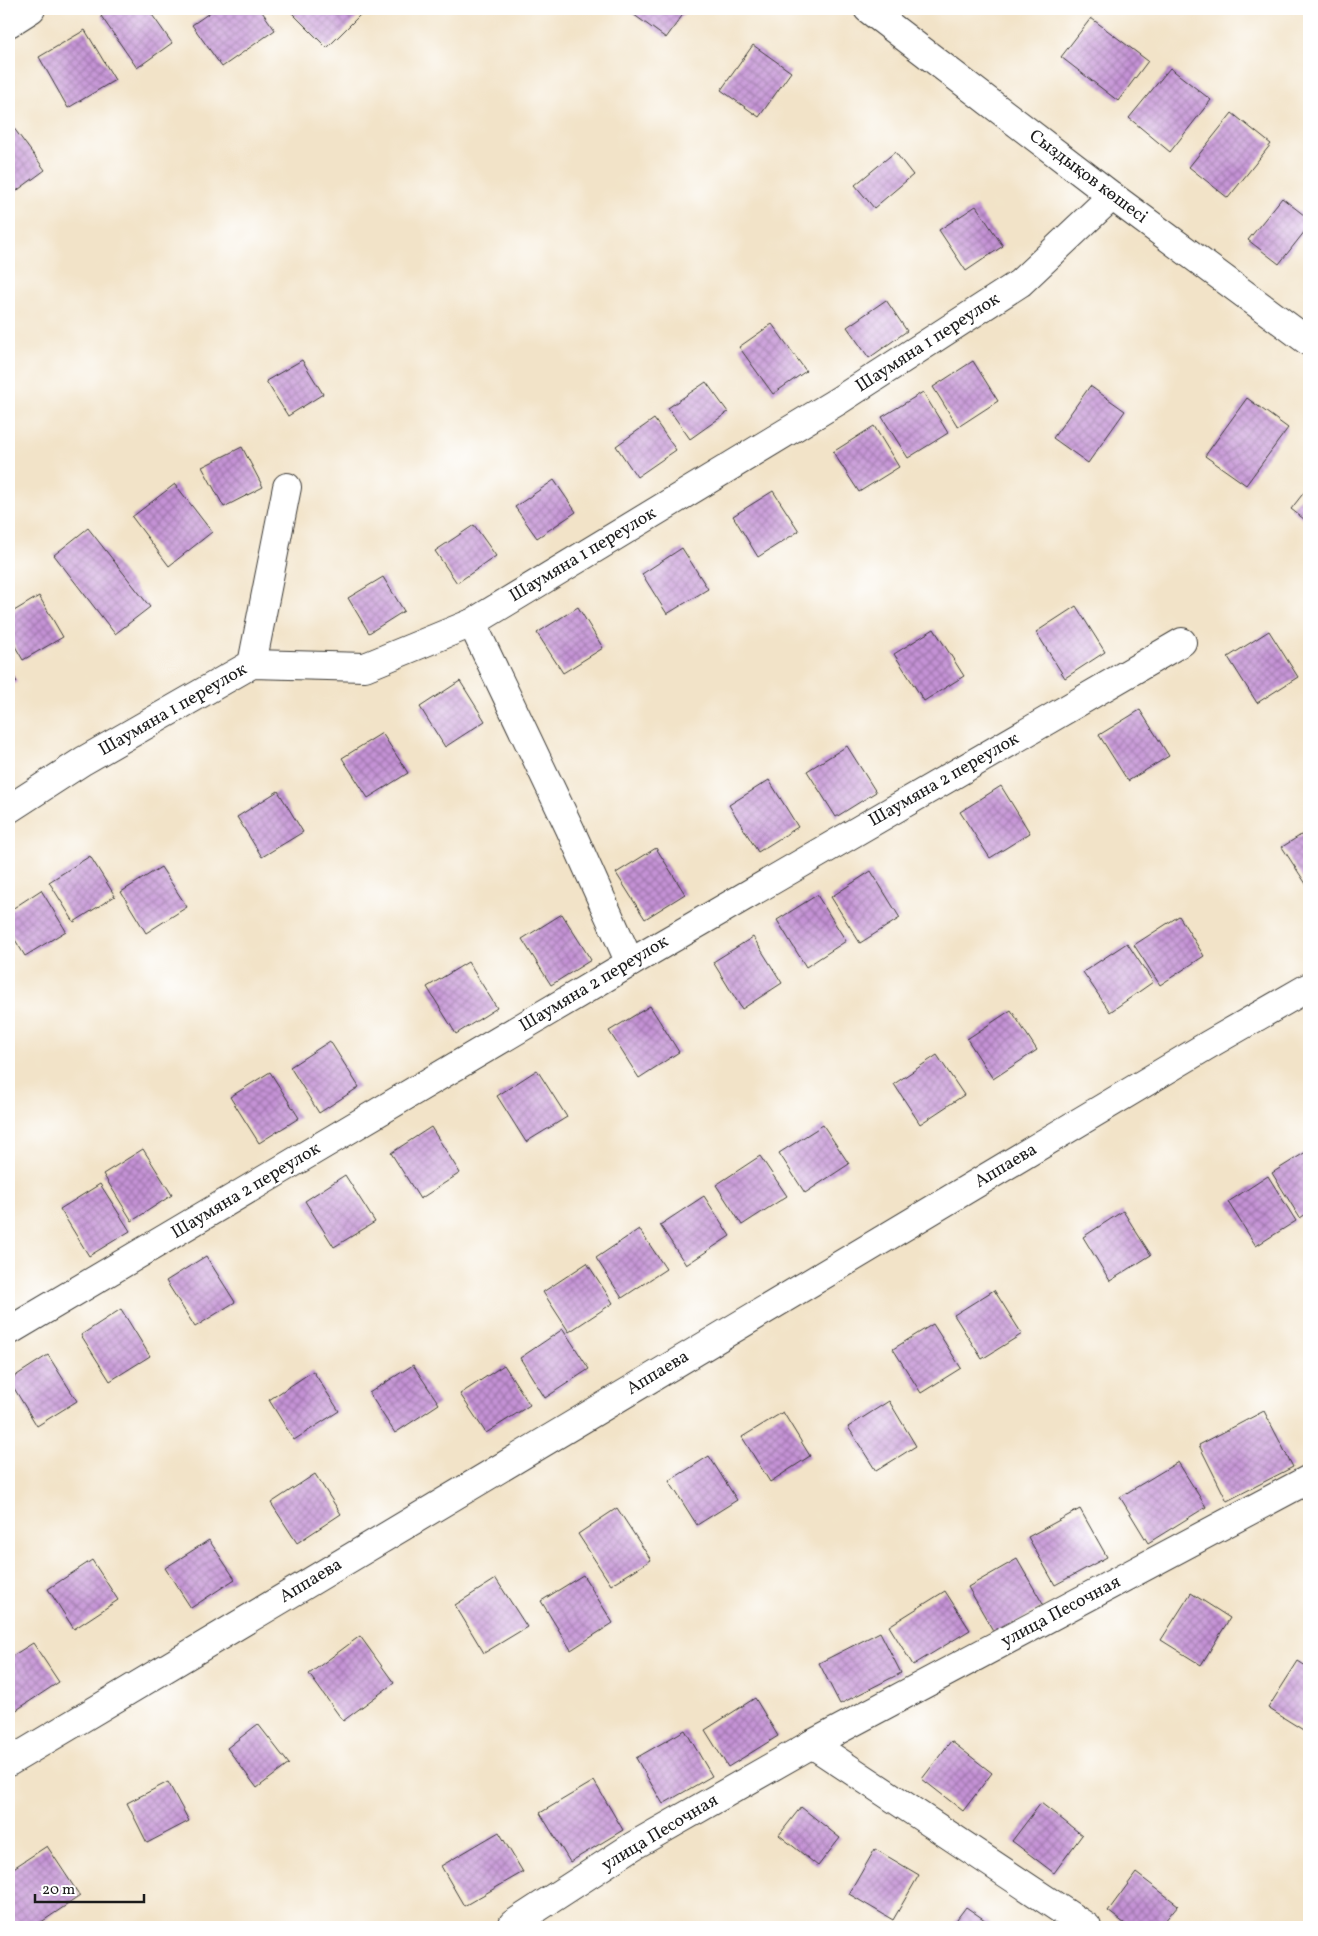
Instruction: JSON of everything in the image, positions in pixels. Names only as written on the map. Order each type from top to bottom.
[{"type":"street","points":[[9,23],[31,9]]},
{"type":"street","name":"Сыздықов көшесі","points":[[868,9],[1112,196],[1309,342]]},
{"type":"street","name":"Шаумяна 1 переулок","points":[[9,809],[83,761],[252,664],[365,667],[472,623],[838,401],[1020,283],[1112,196]]},
{"type":"street","points":[[252,664],[287,486]]},
{"type":"street","points":[[472,623],[570,830],[630,963]]},
{"type":"street","name":"Шаумяна 2 переулок","points":[[9,1331],[630,963],[1182,642]]},
{"type":"street","name":"Аппаева","points":[[9,1762],[1208,1045],[1309,987]]},
{"type":"street","name":"улица Песочная","points":[[514,1927],[513,1924],[633,1846],[812,1744],[1309,1479]]},
{"type":"street","points":[[812,1744],[1087,1927]]},
{"type":"building","points":[[111,9],[148,9],[172,43],[137,68],[101,16]]},
{"type":"building","points":[[215,9],[260,9],[275,30],[222,67],[192,25]]},
{"type":"building","points":[[288,9],[362,9],[364,11],[327,48]]},
{"type":"building","points":[[626,9],[687,9],[666,38]]},
{"type":"building","points":[[1091,18],[1148,61],[1118,101],[1061,57]]},
{"type":"building","points":[[85,30],[115,80],[68,108],[39,57]]},
{"type":"building","points":[[753,45],[791,72],[759,117],[721,90]]},
{"type":"building","points":[[1170,68],[1211,100],[1170,152],[1129,118]]},
{"type":"building","points":[[1232,113],[1271,144],[1228,198],[1189,167]]},
{"type":"building","points":[[10,123],[45,170],[11,195],[9,191]]},
{"type":"building","points":[[895,152],[913,175],[874,208],[855,185]]},
{"type":"building","points":[[1282,198],[1309,219],[1309,226],[1279,264],[1248,240]]},
{"type":"building","points":[[976,206],[1003,246],[966,271],[939,230]]},
{"type":"building","points":[[886,300],[907,331],[869,358],[847,327]]},
{"type":"building","points":[[772,324],[806,371],[773,394],[739,347]]},
{"type":"building","points":[[302,360],[323,394],[288,416],[266,381]]},
{"type":"building","points":[[973,361],[998,401],[958,427],[933,387]]},
{"type":"building","points":[[706,382],[728,412],[690,439],[668,408]]},
{"type":"building","points":[[1090,386],[1125,411],[1088,463],[1053,438]]},
{"type":"building","points":[[923,392],[948,433],[908,458],[882,417]]},
{"type":"building","points":[[1247,398],[1288,428],[1246,485],[1205,456]]},
{"type":"building","points":[[654,419],[676,450],[637,477],[616,446]]},
{"type":"building","points":[[874,426],[899,467],[859,492],[833,452]]},
{"type":"building","points":[[242,447],[263,487],[224,507],[202,467]]},
{"type":"building","points":[[554,480],[576,512],[537,538],[515,507]]},
{"type":"building","points":[[175,484],[212,532],[169,566],[132,517]]},
{"type":"building","points":[[1309,486],[1309,523],[1291,509]]},
{"type":"building","points":[[773,491],[799,531],[758,557],[733,516]]},
{"type":"building","points":[[474,525],[496,556],[457,583],[435,551]]},
{"type":"building","points":[[88,528],[150,607],[115,634],[54,555]]},
{"type":"building","points":[[682,548],[708,589],[667,614],[642,574]]},
{"type":"building","points":[[383,577],[404,611],[369,633],[348,598]]},
{"type":"building","points":[[39,596],[63,637],[23,660],[9,636],[9,614]]},
{"type":"building","points":[[1076,606],[1105,652],[1065,678],[1036,632]]},
{"type":"building","points":[[578,607],[603,648],[563,673],[537,633]]},
{"type":"building","points":[[934,629],[964,676],[924,701],[894,654]]},
{"type":"building","points":[[1269,631],[1298,677],[1257,703],[1228,657]]},
{"type":"building","points":[[9,668],[17,682],[9,687]]},
{"type":"building","points":[[460,681],[485,721],[445,747],[420,707]]},
{"type":"building","points":[[1140,710],[1169,756],[1128,781],[1099,735]]},
{"type":"building","points":[[382,733],[408,773],[368,798],[342,758]]},
{"type":"building","points":[[847,746],[876,792],[836,817],[807,771]]},
{"type":"building","points":[[769,780],[798,827],[758,852],[729,805]]},
{"type":"building","points":[[1001,786],[1030,833],[990,858],[960,812]]},
{"type":"building","points":[[278,791],[303,832],[262,857],[237,817]]},
{"type":"building","points":[[1309,830],[1309,887],[1308,887],[1282,847]]},
{"type":"building","points":[[656,848],[685,894],[645,919],[616,873]]},
{"type":"building","points":[[90,856],[115,896],[74,922],[49,882]]},
{"type":"building","points":[[161,867],[187,907],[146,933],[121,892]]},
{"type":"building","points":[[871,871],[900,918],[860,943],[831,897]]},
{"type":"building","points":[[41,890],[66,931],[25,956],[9,930],[9,911]]},
{"type":"building","points":[[817,895],[846,941],[806,967],[777,920]]},
{"type":"building","points":[[562,914],[591,960],[551,985],[522,939]]},
{"type":"building","points":[[1179,916],[1204,956],[1160,985],[1134,945]]},
{"type":"building","points":[[753,937],[782,983],[742,1009],[713,962]]},
{"type":"building","points":[[1127,943],[1153,982],[1110,1012],[1083,972]]},
{"type":"building","points":[[468,962],[497,1008],[456,1034],[427,987]]},
{"type":"building","points":[[650,1006],[679,1052],[639,1078],[609,1031]]},
{"type":"building","points":[[1011,1010],[1037,1050],[993,1079],[967,1039]]},
{"type":"building","points":[[330,1041],[359,1087],[319,1113],[290,1067]]},
{"type":"building","points":[[937,1055],[964,1095],[920,1124],[894,1084]]},
{"type":"building","points":[[537,1070],[567,1117],[526,1142],[497,1096]]},
{"type":"building","points":[[270,1072],[299,1118],[259,1143],[230,1097]]},
{"type":"building","points":[[823,1125],[849,1164],[805,1193],[779,1153]]},
{"type":"building","points":[[431,1127],[460,1173],[420,1199],[391,1153]]},
{"type":"building","points":[[143,1149],[172,1195],[132,1221],[103,1174]]},
{"type":"building","points":[[1309,1150],[1309,1212],[1300,1218],[1272,1173]]},
{"type":"building","points":[[760,1156],[787,1196],[742,1225],[716,1185]]},
{"type":"building","points":[[345,1175],[375,1222],[334,1247],[305,1201]]},
{"type":"building","points":[[1268,1176],[1296,1221],[1256,1246],[1228,1202]]},
{"type":"building","points":[[100,1184],[130,1231],[89,1256],[60,1209]]},
{"type":"building","points":[[704,1196],[730,1236],[686,1265],[660,1225]]},
{"type":"building","points":[[1123,1211],[1151,1255],[1110,1281],[1083,1237]]},
{"type":"building","points":[[639,1229],[666,1269],[622,1298],[596,1258]]},
{"type":"building","points":[[206,1256],[235,1302],[195,1327],[166,1281]]},
{"type":"building","points":[[587,1263],[613,1303],[569,1332],[543,1292]]},
{"type":"building","points":[[994,1290],[1022,1334],[982,1359],[954,1315]]},
{"type":"building","points":[[121,1309],[150,1356],[110,1381],[81,1335]]},
{"type":"building","points":[[933,1324],[961,1368],[921,1393],[893,1349]]},
{"type":"building","points":[[563,1329],[589,1369],[545,1398],[520,1358]]},
{"type":"building","points":[[48,1355],[77,1401],[37,1426],[9,1380]]},
{"type":"building","points":[[413,1365],[439,1404],[395,1433],[369,1393]]},
{"type":"building","points":[[504,1365],[530,1405],[486,1433],[460,1394]]},
{"type":"building","points":[[313,1371],[339,1411],[294,1440],[269,1400]]},
{"type":"building","points":[[889,1401],[916,1446],[876,1471],[848,1427]]},
{"type":"building","points":[[1264,1411],[1293,1467],[1227,1501],[1199,1445]]},
{"type":"building","points":[[783,1412],[810,1456],[770,1482],[742,1437]]},
{"type":"building","points":[[709,1456],[737,1500],[697,1525],[669,1481]]},
{"type":"building","points":[[1178,1462],[1206,1507],[1148,1543],[1120,1497]]},
{"type":"building","points":[[315,1474],[341,1514],[297,1543],[271,1503]]},
{"type":"building","points":[[617,1508],[651,1560],[611,1585],[578,1534]]},
{"type":"building","points":[[1080,1509],[1107,1557],[1055,1585],[1028,1537]]},
{"type":"building","points":[[209,1540],[235,1579],[191,1608],[165,1568]]},
{"type":"building","points":[[1017,1559],[1044,1606],[995,1634],[968,1587]]},
{"type":"building","points":[[92,1560],[118,1600],[74,1629],[48,1589]]},
{"type":"building","points":[[583,1575],[613,1623],[571,1650],[541,1601]]},
{"type":"building","points":[[496,1579],[527,1627],[484,1653],[455,1605]]},
{"type":"building","points":[[945,1591],[970,1630],[913,1665],[889,1626]]},
{"type":"building","points":[[1191,1593],[1230,1618],[1201,1665],[1161,1640]]},
{"type":"building","points":[[880,1632],[901,1673],[840,1704],[819,1663]]},
{"type":"building","points":[[360,1636],[394,1683],[343,1721],[309,1674]]},
{"type":"building","points":[[33,1643],[59,1682],[15,1711],[9,1701],[9,1658]]},
{"type":"building","points":[[1298,1661],[1309,1668],[1308,1733],[1268,1708]]},
{"type":"building","points":[[755,1698],[778,1736],[728,1767],[705,1730]]},
{"type":"building","points":[[258,1724],[289,1764],[257,1788],[227,1748]]},
{"type":"building","points":[[685,1730],[712,1776],[663,1804],[636,1758]]},
{"type":"building","points":[[951,1741],[992,1773],[963,1811],[922,1779]]},
{"type":"building","points":[[594,1781],[623,1830],[570,1862],[540,1813]]},
{"type":"building","points":[[168,1782],[189,1821],[147,1843],[127,1803]]},
{"type":"building","points":[[1041,1803],[1082,1835],[1054,1873],[1012,1841]]},
{"type":"building","points":[[801,1807],[840,1838],[818,1866],[779,1835]]},
{"type":"building","points":[[499,1832],[523,1872],[464,1906],[441,1866]]},
{"type":"building","points":[[47,1846],[80,1896],[34,1927],[9,1927],[9,1871]]},
{"type":"building","points":[[875,1849],[919,1875],[893,1920],[849,1894]]},
{"type":"building","points":[[1136,1873],[1178,1905],[1160,1927],[1129,1927],[1108,1911]]},
{"type":"building","points":[[966,1907],[995,1927],[951,1927]]}]
